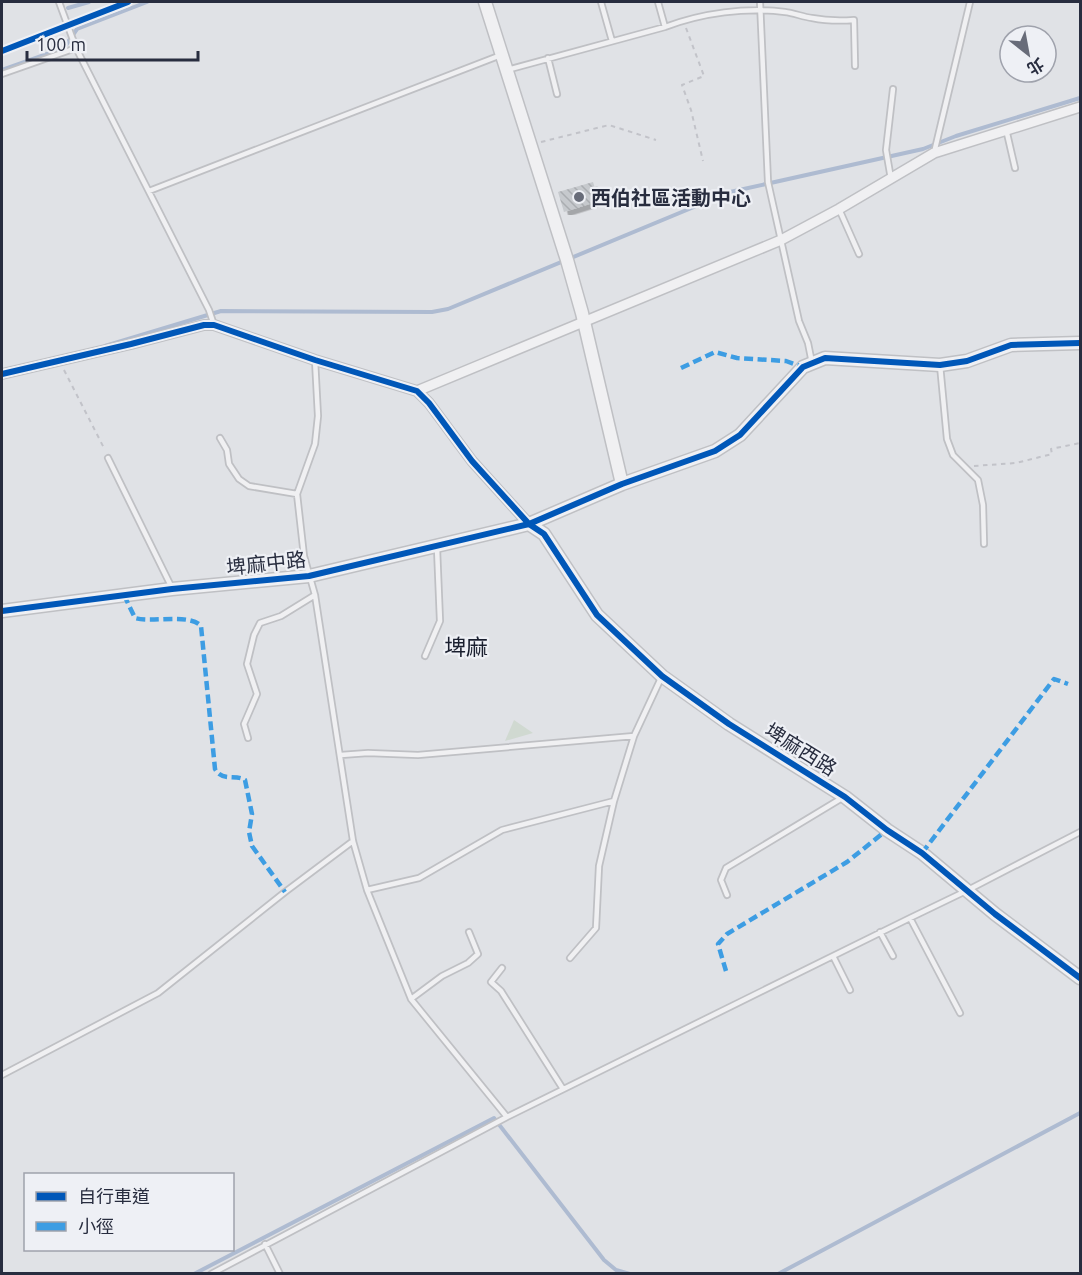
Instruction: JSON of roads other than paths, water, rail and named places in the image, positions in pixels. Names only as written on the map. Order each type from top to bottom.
[{"type":"street","points":[[485,2],[567,260],[622,484]]},
{"type":"street","points":[[417,391],[781,240],[934,153],[1080,107]]},
{"type":"street","points":[[2,375],[204,325],[214,325],[315,360],[417,391],[429,403],[472,461],[529,524]]},
{"type":"street","points":[[812,363],[825,358],[940,365],[967,361],[1011,345],[1080,342]]},
{"type":"street","name":"埤麻中路","points":[[2,610],[172,589],[309,576],[529,524],[622,484],[715,451],[740,435],[803,367],[812,363]]},
{"type":"street","name":"埤麻西路","points":[[529,524],[544,534],[597,615],[662,676],[729,724],[845,796],[887,830],[922,853],[966,891],[1080,978]]},
{"type":"lane","points":[[59,2],[76,48],[209,310],[214,325]]},
{"type":"lane","points":[[601,2],[612,41]]},
{"type":"lane","points":[[658,2],[665,27]]},
{"type":"lane","points":[[760,2],[768,182],[799,321],[812,363]]},
{"type":"lane","points":[[934,153],[970,2]]},
{"type":"lane","points":[[507,70],[665,27],[683,20],[718,13],[760,10],[786,12],[829,21],[854,20],[855,66]]},
{"type":"lane","points":[[2,74],[76,48]]},
{"type":"lane","points":[[149,191],[501,55]]},
{"type":"lane","points":[[548,58],[557,94]]},
{"type":"lane","points":[[891,179],[886,150],[893,89]]},
{"type":"lane","points":[[1006,129],[1015,168]]},
{"type":"lane","points":[[839,209],[859,254]]},
{"type":"lane","points":[[315,360],[318,416],[315,444],[297,494],[304,556],[315,595],[353,841],[367,890],[411,999],[505,1119]]},
{"type":"lane","points":[[940,365],[947,439],[953,455],[978,480],[983,506],[984,544]]},
{"type":"lane","points":[[220,438],[227,450],[229,464],[239,479],[249,486],[297,494]]},
{"type":"lane","points":[[108,458],[172,589]]},
{"type":"lane","points":[[425,656],[440,621],[437,546]]},
{"type":"lane","points":[[248,738],[244,724],[257,694],[247,664],[254,635],[260,623],[281,616],[315,595]]},
{"type":"lane","points":[[570,958],[596,928],[599,866],[614,801],[634,736],[662,676]]},
{"type":"lane","points":[[341,755],[368,753],[418,755],[634,736]]},
{"type":"lane","points":[[727,895],[721,880],[726,868],[845,796]]},
{"type":"lane","points":[[367,890],[419,878],[502,830],[614,801]]},
{"type":"lane","points":[[211,1274],[492,1125],[966,891],[1080,832]]},
{"type":"lane","points":[[2,1075],[158,993],[353,841]]},
{"type":"lane","points":[[910,918],[960,1013]]},
{"type":"lane","points":[[411,999],[442,976],[468,963],[478,954],[469,932]]},
{"type":"lane","points":[[880,932],[893,956]]},
{"type":"lane","points":[[833,956],[850,990]]},
{"type":"lane","points":[[502,968],[491,982],[501,991],[563,1089]]},
{"type":"lane","points":[[265,1244],[280,1274]]},
{"type":"waterway","points":[[68,8],[89,2]]},
{"type":"waterway","points":[[2,70],[64,48],[77,29],[147,2]]},
{"type":"waterway","points":[[105,346],[221,311],[432,312],[448,309],[730,192],[923,149],[956,136],[1080,98]]},
{"type":"waterway","points":[[778,1274],[1080,1113]]},
{"type":"waterway","points":[[194,1274],[494,1118],[604,1260],[616,1270],[630,1274]]},
{"type":"place","name":"西伯社區活動中心","points":[[579,197]]},
{"type":"district","name":"埤麻","points":[[466,646]]}]
